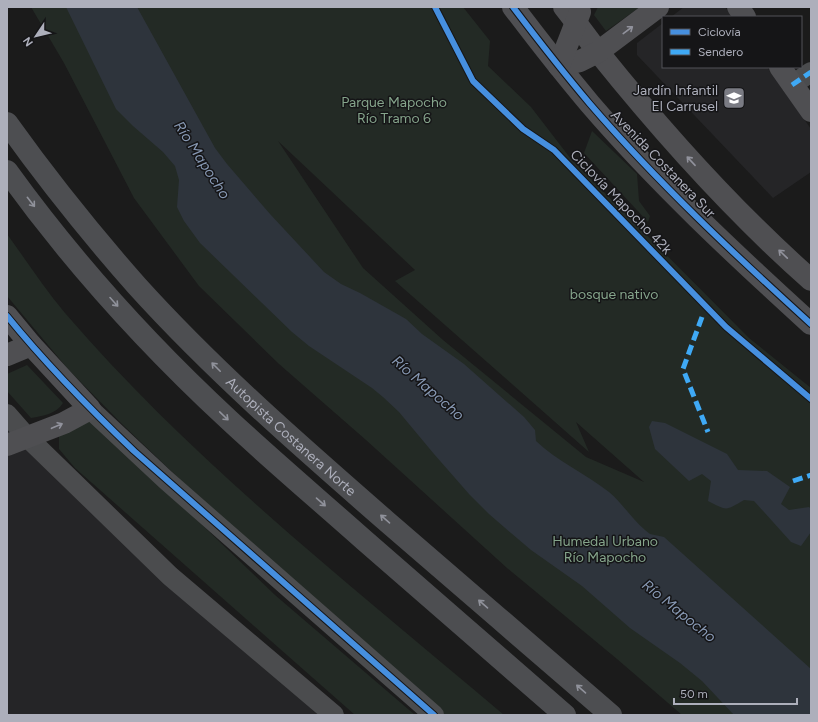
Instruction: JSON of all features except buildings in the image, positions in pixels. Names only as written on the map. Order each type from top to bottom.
[{"type":"highway","name":"Autopista Costanera Norte","points":[[7,122],[105,250],[138,287],[215,367],[293,440],[611,715]]},
{"type":"highway","name":"Autopista Costanera Norte","points":[[7,171],[53,231],[94,280],[137,328],[202,395],[276,463],[565,715]]},
{"type":"street","name":"Avenida Costanera Sur","points":[[513,7],[559,66],[623,140],[700,220],[811,324]]},
{"type":"street","points":[[574,12],[559,66],[580,61],[598,52],[658,7]]},
{"type":"street","points":[[738,7],[744,16]]},
{"type":"street","name":"Avenida Costanera Sur","points":[[574,12],[598,52],[690,160],[761,233],[811,280]]},
{"type":"street","points":[[781,68],[811,111]]},
{"type":"street","points":[[792,85],[811,72]]},
{"type":"street","points":[[7,316],[31,345],[90,409],[166,480],[434,715]]},
{"type":"street","points":[[7,355],[31,345]]},
{"type":"street","points":[[7,445],[64,423],[90,409]]},
{"type":"street","points":[[7,414],[28,438],[170,576],[334,715]]},
{"type":"shaded area","points":[[684,7],[725,7],[731,16],[672,16]]},
{"type":"shaded area","name":"Jardín Infantil El Carrusel","points":[[662,24],[662,68],[768,68],[811,129],[811,172],[773,198],[637,55],[637,43]]},
{"type":"shaded area","points":[[7,418],[327,715],[7,715]]},
{"type":"green space","points":[[31,7],[463,7],[490,41],[488,66],[531,107],[571,159],[749,338],[811,388],[811,715],[682,715],[507,568],[366,440],[279,364],[199,286],[134,198],[64,63]],"holes":[[[278,141],[415,270],[395,281],[589,452],[576,422],[644,482],[586,457],[443,340],[363,268]]]},
{"type":"green space","points":[[598,7],[640,7],[606,31],[594,15]]},
{"type":"green space","points":[[592,131],[637,174],[639,201],[650,216],[648,222],[584,153]]},
{"type":"green space","points":[[7,234],[42,284],[65,313],[115,368],[167,421],[276,522],[504,715],[445,715],[190,489],[121,423],[68,369],[7,296]]},
{"type":"green space","points":[[27,365],[63,403],[57,410],[45,415],[31,418],[7,391],[7,374]]},
{"type":"green space","points":[[93,420],[275,595],[415,715],[355,715],[75,468],[59,449],[59,435]]},
{"type":"water","name":"Río Mapocho","points":[[66,7],[137,7],[215,148],[270,214],[324,272],[341,284],[406,319],[422,334],[464,364],[524,417],[535,430],[536,441],[553,455],[609,492],[640,526],[650,534],[664,537],[811,669],[811,715],[734,715],[702,681],[680,663],[630,628],[582,586],[531,550],[489,514],[469,494],[399,412],[383,397],[309,346],[292,332],[200,243],[184,221],[177,207],[179,180],[175,166],[163,152],[116,109]]},
{"type":"water","points":[[652,421],[665,423],[727,454],[738,470],[767,471],[790,487],[781,504],[789,510],[809,507],[811,509],[811,532],[801,546],[791,542],[754,501],[744,500],[730,508],[723,508],[708,501],[711,481],[702,474],[689,481],[655,449],[649,427]]},
{"type":"marked path","points":[[792,85],[811,72]]},
{"type":"marked path","points":[[702,317],[683,369],[708,432]]},
{"type":"marked path","points":[[793,481],[811,475]]},
{"type":"cycle path","name":"Ciclovía Mapocho 42k","points":[[435,7],[473,81],[523,129],[554,150],[726,327],[811,399]]},
{"type":"cycle path","points":[[513,7],[580,92],[642,162],[725,244],[811,324]]},
{"type":"cycle path","points":[[7,316],[68,385],[134,451],[434,715]]},
{"type":"place","name":"Jardín Infantil El Carrusel","points":[[734,98]]},
{"type":"park label","name":"Parque Mapocho Río Tramo 6","points":[[394,110]]},
{"type":"park label","name":"bosque nativo","points":[[614,294]]},
{"type":"park label","name":"Humedal Urbano Río Mapocho","points":[[605,550]]}]
